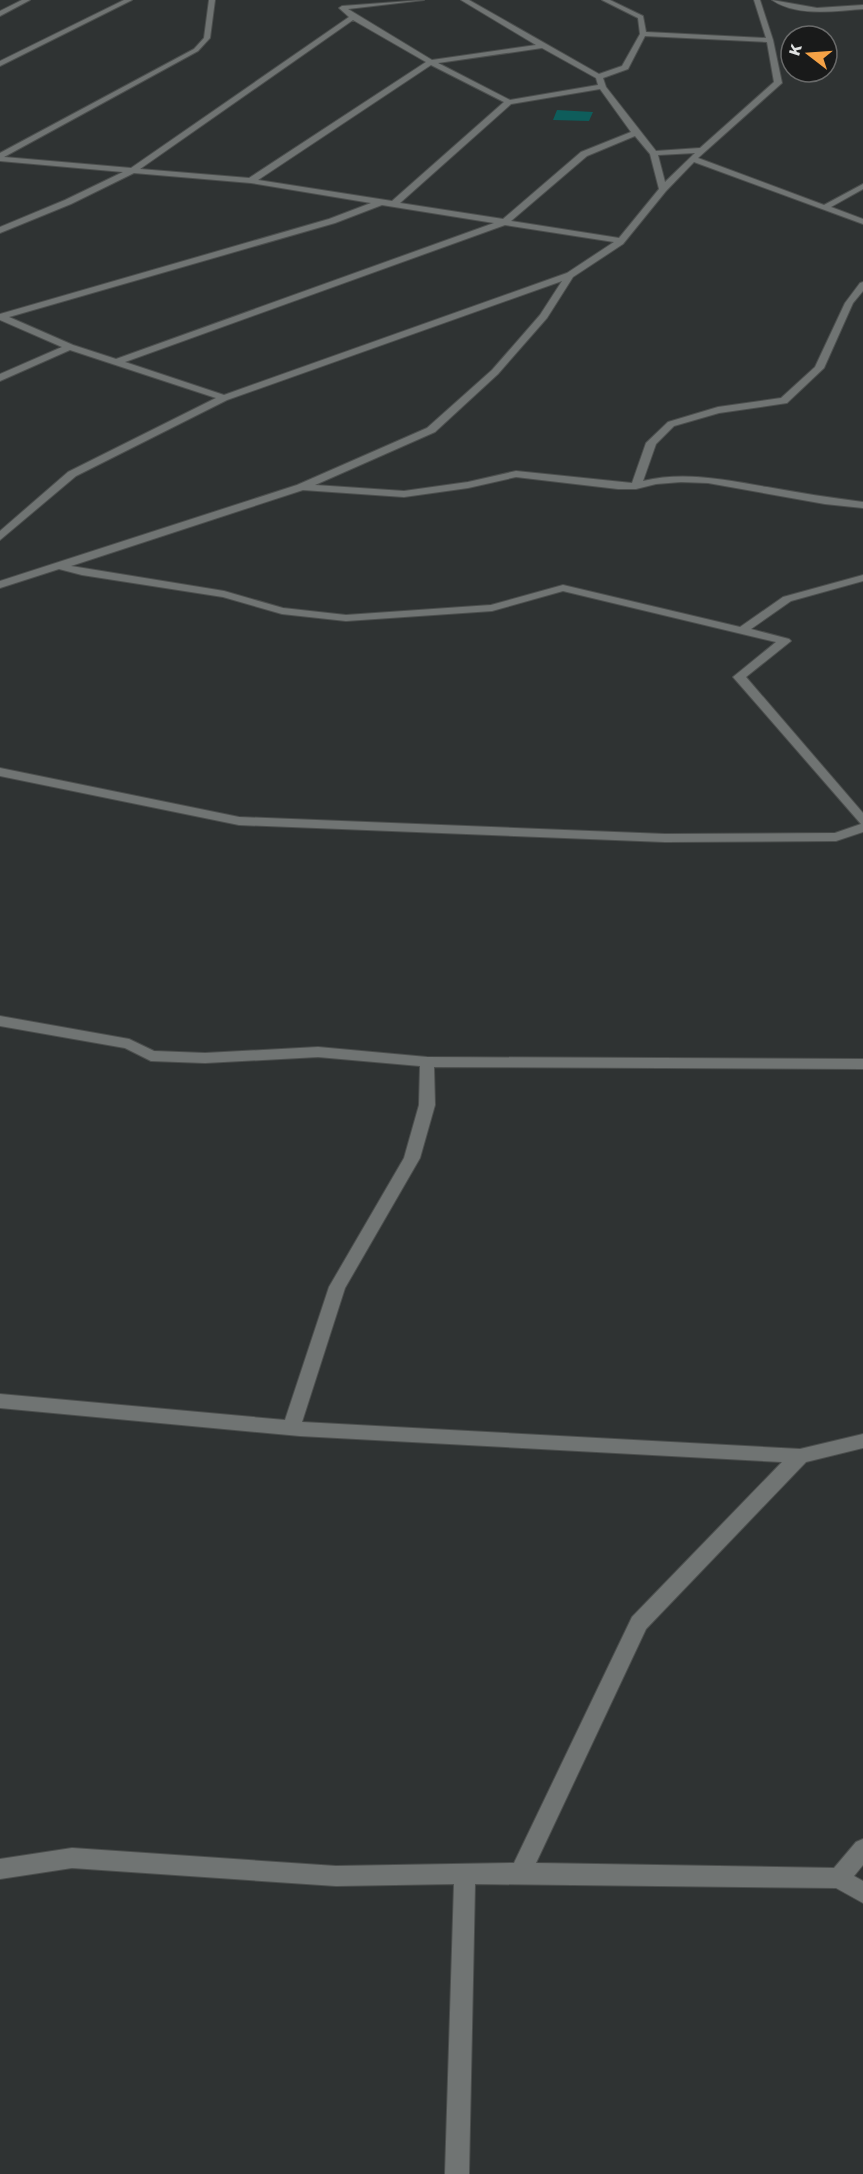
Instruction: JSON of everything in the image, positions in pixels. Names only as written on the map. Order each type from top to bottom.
[{"type":"street","points":[[0,14],[27,0]]},
{"type":"street","points":[[0,64],[129,0]]},
{"type":"street","points":[[0,158],[196,50],[207,38],[212,0]]},
{"type":"street","points":[[337,0],[342,8],[353,17],[431,62],[509,102]]},
{"type":"street","points":[[342,8],[421,0]]},
{"type":"street","points":[[464,0],[599,77],[602,87],[654,153],[663,189]]},
{"type":"street","points":[[599,77],[625,67],[642,34],[640,12],[605,0]]},
{"type":"street","points":[[0,537],[72,474],[224,398],[570,275],[621,241],[663,189],[692,159],[778,83],[770,40],[757,0]]},
{"type":"street","points":[[775,0],[786,5],[818,10],[862,4]]},
{"type":"street","points":[[0,230],[68,202],[132,171],[353,17]]},
{"type":"street","points":[[642,34],[770,40]]},
{"type":"street","points":[[251,181],[431,62],[543,46]]},
{"type":"street","points":[[394,204],[509,102],[602,87]]},
{"type":"street","points":[[116,362],[506,222],[584,154],[606,143],[636,133]]},
{"type":"street","points":[[654,153],[702,150]]},
{"type":"street","points":[[0,158],[251,181],[621,241]]},
{"type":"street","points":[[692,159],[863,222]]},
{"type":"street","points":[[824,208],[863,186]]},
{"type":"street","points":[[0,317],[332,220],[381,202]]},
{"type":"street","points":[[0,585],[301,487],[431,430],[495,372],[544,316],[570,275]]},
{"type":"street","points":[[636,486],[651,443],[671,424],[718,410],[784,401],[819,368],[849,303],[863,285]]},
{"type":"street","points":[[0,317],[70,346],[224,398]]},
{"type":"street","points":[[0,378],[70,346]]},
{"type":"street","points":[[301,487],[404,494],[468,485],[516,474],[582,483],[636,486],[656,481],[708,480],[825,501],[863,505]]},
{"type":"street","points":[[60,566],[82,572],[224,594],[282,610],[346,618],[492,608],[563,588],[785,640],[739,677],[863,821]]},
{"type":"street","points":[[743,630],[787,599],[863,578]]},
{"type":"street","points":[[0,772],[239,821],[665,838],[836,837],[863,828]]},
{"type":"street","points":[[0,1021],[129,1044],[152,1056],[205,1058],[318,1052],[427,1062],[863,1064]]},
{"type":"street","points":[[291,1428],[337,1287],[412,1158],[427,1105],[427,1062]]},
{"type":"street","points":[[0,1401],[291,1428],[800,1456],[863,1441]]},
{"type":"street","points":[[520,1873],[639,1623],[800,1456]]},
{"type":"street","points":[[839,1878],[863,1849]]},
{"type":"street","points":[[0,1869],[72,1858],[336,1876],[520,1873],[839,1878],[863,1893]]},
{"type":"street","points":[[457,2174],[465,1874]]},
{"type":"building","points":[[557,110],[593,112],[589,121],[553,120]]}]
